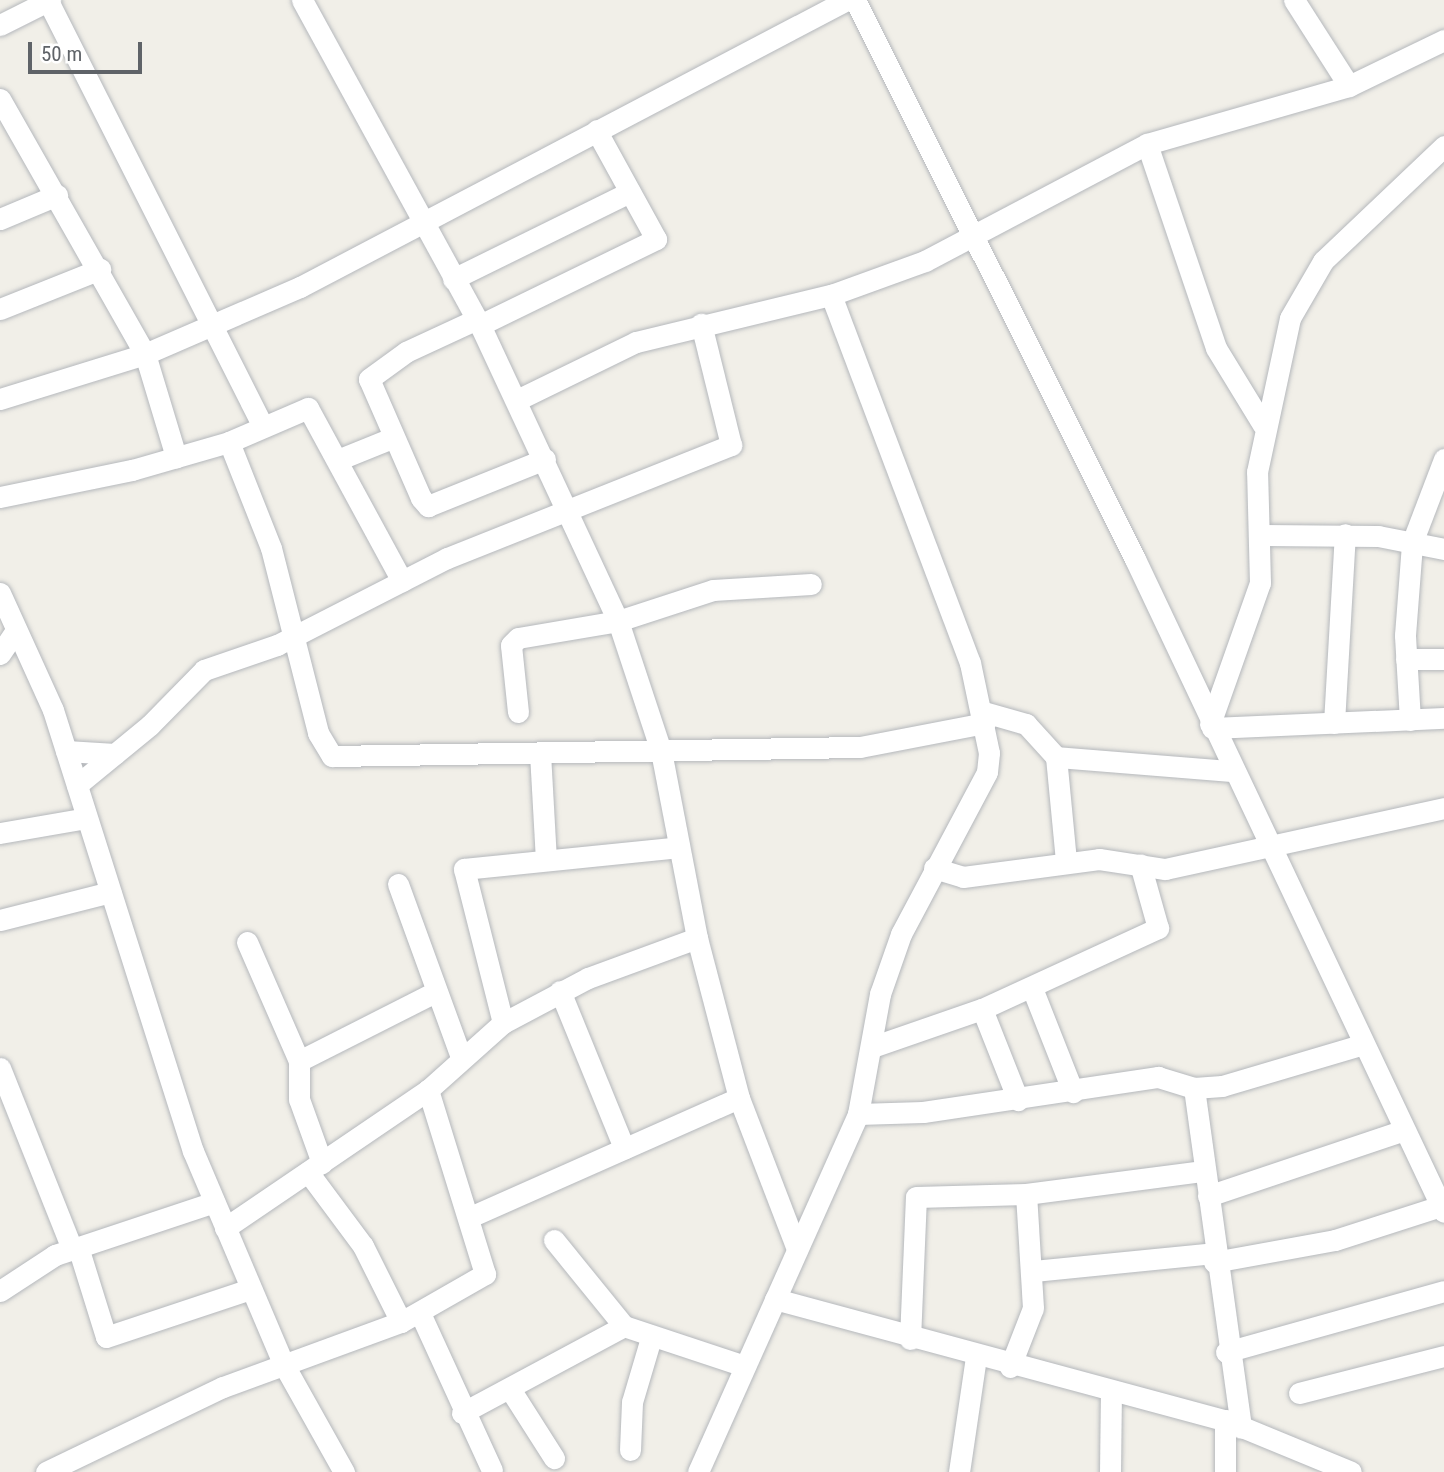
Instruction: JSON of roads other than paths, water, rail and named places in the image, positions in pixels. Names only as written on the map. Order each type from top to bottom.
[{"type":"street","points":[[0,25],[49,0],[263,426]]},
{"type":"street","points":[[302,0],[478,322],[570,508],[618,621],[661,751],[697,938],[739,1098],[797,1249]]},
{"type":"street","points":[[0,399],[145,354],[215,326],[847,0]]},
{"type":"street","points":[[855,0],[975,237],[1211,726],[1230,771],[1364,1044],[1401,1131],[1442,1209],[1335,1240],[1214,1258],[1034,1271]]},
{"type":"street","points":[[1294,0],[1349,86]]},
{"type":"street","points":[[517,400],[636,342],[701,324],[831,295],[975,237],[1147,144],[1349,86],[1444,40]]},
{"type":"street","points":[[0,99],[9,133],[57,195],[145,354],[176,457]]},
{"type":"street","points":[[545,459],[429,506],[392,438],[371,373],[656,239],[596,130]]},
{"type":"street","points":[[1147,144],[1216,348],[1263,425]]},
{"type":"street","points":[[1211,726],[1261,583],[1263,535],[1257,472],[1263,425],[1275,367],[1302,290],[1362,220],[1444,146]]},
{"type":"street","points":[[453,279],[630,191]]},
{"type":"street","points":[[0,219],[57,195]]},
{"type":"street","points":[[0,309],[100,269]]},
{"type":"street","points":[[698,1472],[858,1114],[896,946],[934,868],[987,772],[985,718],[831,295]]},
{"type":"street","points":[[77,785],[115,754],[204,670],[295,635],[402,581],[570,508],[731,445],[701,324]]},
{"type":"street","points":[[0,497],[176,457],[229,442],[308,408],[340,459],[402,581]]},
{"type":"street","points":[[340,459],[392,438]]},
{"type":"street","points":[[229,442],[271,548],[318,733],[332,756],[860,747],[985,718],[1026,724],[1056,757],[1066,860]]},
{"type":"street","points":[[1410,720],[1406,659],[1412,543],[1444,458]]},
{"type":"street","points":[[1263,535],[1345,534],[1444,549]]},
{"type":"street","points":[[1334,723],[1345,534]]},
{"type":"street","points":[[518,712],[513,641],[618,621],[713,590],[811,583]]},
{"type":"street","points":[[0,593],[66,751],[111,892],[133,975],[214,1202],[284,1365],[344,1472]]},
{"type":"street","points":[[0,654],[16,630]]},
{"type":"street","points":[[1406,659],[1444,659]]},
{"type":"street","points":[[1211,726],[1444,718]]},
{"type":"street","points":[[66,751],[115,754]]},
{"type":"street","points":[[540,753],[546,860]]},
{"type":"street","points":[[1056,757],[1230,771]]},
{"type":"street","points":[[934,868],[963,877],[1066,860],[1140,864],[1166,869],[1444,808]]},
{"type":"street","points":[[0,833],[88,818]]},
{"type":"street","points":[[503,1023],[464,869],[679,847]]},
{"type":"street","points":[[872,1047],[982,1009],[1158,928],[1140,864]]},
{"type":"street","points":[[398,884],[435,992],[461,1057]]},
{"type":"street","points":[[0,920],[111,892]]},
{"type":"street","points":[[225,1228],[428,1090],[461,1057],[503,1023],[560,991],[697,938]]},
{"type":"street","points":[[247,942],[299,1061],[299,1099],[315,1167],[363,1246],[411,1317],[492,1470]]},
{"type":"street","points":[[1032,988],[1073,1092]]},
{"type":"street","points":[[560,991],[624,1148]]},
{"type":"street","points":[[299,1061],[435,992]]},
{"type":"street","points":[[982,1009],[1018,1100]]},
{"type":"street","points":[[858,1114],[1018,1100],[1158,1077],[1194,1088],[1244,1082],[1364,1044]]},
{"type":"street","points":[[0,1068],[75,1248],[106,1337],[250,1289]]},
{"type":"street","points":[[1194,1088],[1233,1424],[1225,1472]]},
{"type":"street","points":[[46,1472],[284,1365],[411,1317],[485,1274],[470,1217],[428,1090]]},
{"type":"street","points":[[470,1217],[739,1098]]},
{"type":"street","points":[[1208,1196],[1401,1131]]},
{"type":"street","points":[[910,1339],[916,1196],[1026,1194],[1204,1171]]},
{"type":"street","points":[[1010,1367],[1028,1329],[1034,1271],[1026,1194]]},
{"type":"street","points":[[0,1291],[75,1248],[214,1202]]},
{"type":"street","points":[[554,1240],[624,1326],[650,1338],[744,1366]]},
{"type":"street","points":[[1226,1352],[1444,1291]]},
{"type":"street","points":[[775,1299],[1010,1367],[1233,1424],[1351,1472]]},
{"type":"street","points":[[462,1413],[624,1326]]},
{"type":"street","points":[[630,1450],[632,1402],[650,1338]]},
{"type":"street","points":[[1299,1393],[1444,1356]]},
{"type":"street","points":[[959,1472],[976,1357]]},
{"type":"street","points":[[510,1389],[554,1458]]},
{"type":"street","points":[[1110,1472],[1111,1391]]}]
